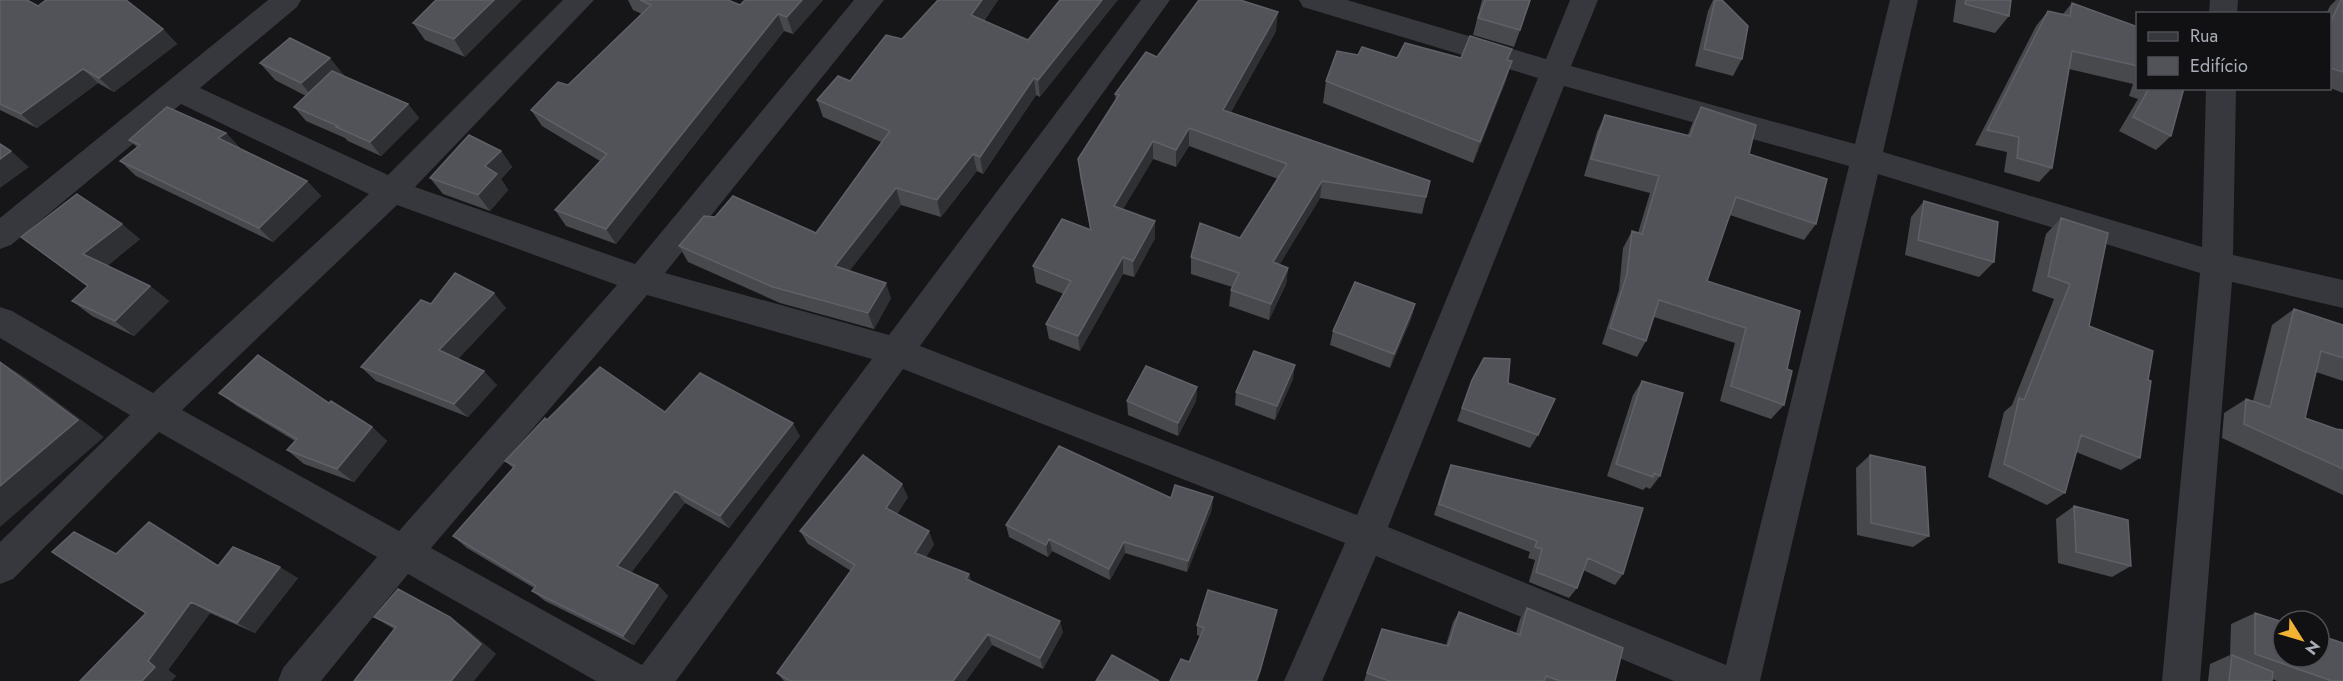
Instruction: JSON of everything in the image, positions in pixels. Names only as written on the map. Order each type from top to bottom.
[{"type":"street","points":[[0,236],[287,0]]},
{"type":"street","points":[[0,567],[154,414],[392,191],[580,0]]},
{"type":"street","points":[[297,681],[405,551],[640,280],[870,0]]},
{"type":"street","points":[[653,681],[1156,0]]},
{"type":"street","points":[[1313,0],[1556,73],[1864,158],[2217,265],[2343,294]]},
{"type":"street","points":[[1303,681],[1367,535],[1584,0]]},
{"type":"street","points":[[1741,681],[1864,158],[1904,0]]},
{"type":"street","points":[[178,90],[392,191],[640,280],[895,351],[1367,535],[1719,681]]},
{"type":"street","points":[[2181,681],[2217,265],[2221,90]]},
{"type":"street","points":[[0,321],[154,414],[405,551],[633,681]]},
{"type":"building","points":[[0,0],[27,0],[38,6],[46,0],[126,0],[163,29],[99,78],[83,69],[21,114],[0,104]]},
{"type":"building","points":[[436,0],[494,0],[454,39],[413,23]]},
{"type":"building","points":[[640,0],[728,0],[740,5],[745,0],[802,0],[787,17],[778,14],[606,229],[555,210],[607,154],[531,110],[558,82],[568,85],[651,5]]},
{"type":"building","points":[[938,0],[982,0],[971,15],[1028,40],[1060,0],[1102,0],[1038,80],[1034,78],[980,157],[973,154],[937,200],[896,188],[835,266],[886,283],[868,313],[773,287],[679,246],[704,216],[715,217],[733,196],[816,233],[890,131],[817,100],[838,76],[850,81],[886,35],[902,39]]},
{"type":"building","points":[[1199,0],[1240,0],[1278,12],[1223,110],[1430,181],[1426,197],[1322,181],[1273,262],[1288,268],[1271,304],[1231,290],[1239,273],[1191,257],[1200,223],[1240,238],[1287,164],[1189,128],[1176,150],[1153,141],[1114,206],[1155,221],[1133,261],[1123,257],[1078,336],[1046,324],[1071,281],[1033,266],[1062,219],[1091,230],[1078,159],[1119,95],[1115,94],[1146,52],[1157,57]]},
{"type":"building","points":[[1485,0],[1530,0],[1520,30],[1478,18]]},
{"type":"building","points":[[1715,0],[1722,0],[1748,26],[1742,59],[1704,49]]},
{"type":"building","points":[[1966,0],[2011,0],[2009,16],[1965,4]]},
{"type":"building","points":[[2343,0],[2343,72],[2331,68],[2331,21]]},
{"type":"building","points":[[2072,3],[2136,26],[2136,66],[2072,51],[2052,168],[2017,158],[2019,137],[1987,130],[2048,11],[2070,16]]},
{"type":"building","points":[[1470,36],[1512,49],[1507,60],[1512,61],[1480,142],[1326,81],[1337,51],[1358,55],[1362,47],[1397,58],[1405,43],[1461,58]]},
{"type":"building","points":[[290,38],[330,58],[301,83],[260,63]]},
{"type":"building","points":[[332,71],[408,104],[370,142],[294,107]]},
{"type":"building","points":[[2148,90],[2183,90],[2171,136],[2133,117]]},
{"type":"building","points":[[167,107],[226,133],[218,138],[307,181],[259,228],[120,161],[140,145],[129,140]]},
{"type":"building","points":[[1701,107],[1756,125],[1749,154],[1827,179],[1816,224],[1736,197],[1707,281],[1800,311],[1787,369],[1792,371],[1784,405],[1731,386],[1746,328],[1659,300],[1646,341],[1610,328],[1627,274],[1632,231],[1642,234],[1659,176],[1591,159],[1605,115],[1690,136]]},
{"type":"building","points":[[469,135],[501,151],[485,166],[497,174],[478,195],[430,178]]},
{"type":"building","points":[[0,144],[11,151],[0,159]]},
{"type":"building","points":[[77,194],[122,224],[83,254],[150,286],[115,321],[72,301],[88,286],[21,237]]},
{"type":"building","points":[[1924,201],[1998,222],[1994,262],[1918,240]]},
{"type":"building","points":[[2061,218],[2108,233],[2089,326],[2153,351],[2140,458],[2081,435],[2065,493],[2004,464],[2019,398],[2024,400],[2070,284],[2048,276]]},
{"type":"building","points":[[455,273],[494,293],[439,350],[484,371],[454,404],[361,367],[421,300],[431,304]]},
{"type":"building","points":[[1355,282],[1415,304],[1394,354],[1333,331]]},
{"type":"building","points":[[2294,309],[2343,325],[2343,358],[2321,351],[2305,418],[2343,430],[2343,469],[2244,424],[2246,399],[2270,407]]},
{"type":"building","points":[[1254,351],[1295,365],[1277,406],[1236,392]]},
{"type":"building","points":[[258,355],[329,403],[331,401],[372,427],[337,469],[287,450],[297,439],[219,393]]},
{"type":"building","points":[[1484,358],[1510,359],[1508,383],[1555,399],[1538,435],[1462,408],[1472,380]]},
{"type":"building","points":[[0,362],[78,420],[0,486]]},
{"type":"building","points":[[1146,366],[1197,387],[1178,423],[1127,401]]},
{"type":"building","points":[[600,367],[665,412],[700,373],[793,423],[720,516],[675,491],[617,566],[658,585],[623,636],[532,591],[536,586],[453,536],[515,466],[505,461],[545,418],[547,420]]},
{"type":"building","points":[[1642,381],[1683,393],[1660,476],[1654,473],[1653,477],[1616,464]]},
{"type":"building","points":[[1059,446],[1171,498],[1175,485],[1213,497],[1188,561],[1124,542],[1109,569],[1049,539],[1046,545],[1006,525]]},
{"type":"building","points":[[863,455],[902,484],[886,508],[929,531],[915,553],[969,574],[966,579],[1060,621],[1040,658],[988,634],[953,681],[790,681],[777,673],[855,565],[800,531]]},
{"type":"building","points":[[1870,455],[1925,467],[1929,536],[1871,523]]},
{"type":"building","points":[[1451,465],[1643,508],[1623,574],[1588,558],[1577,588],[1536,572],[1542,549],[1535,547],[1537,541],[1439,504]]},
{"type":"building","points":[[2074,506],[2128,520],[2131,566],[2076,552]]},
{"type":"building","points":[[149,522],[218,566],[233,547],[280,567],[237,623],[191,602],[148,661],[155,667],[142,681],[80,681],[146,613],[52,552],[74,532],[116,554]]},
{"type":"building","points":[[398,589],[450,617],[481,644],[451,681],[354,681],[396,627],[374,617]]},
{"type":"building","points":[[1208,590],[1277,610],[1256,681],[1170,681],[1181,659],[1189,662],[1204,628],[1197,625]]},
{"type":"building","points":[[1527,608],[1623,648],[1615,681],[1560,681],[1546,676],[1544,681],[1389,681],[1367,673],[1382,629],[1448,646],[1459,612],[1520,635]]},
{"type":"building","points":[[2255,613],[2271,618],[2271,660],[2255,654]]},
{"type":"building","points":[[2331,639],[2343,643],[2343,681],[2332,681],[2298,669],[2331,669]]},
{"type":"building","points":[[1112,655],[1159,681],[1096,681]]},
{"type":"building","points":[[2232,655],[2273,672],[2272,681],[2229,681]]}]
